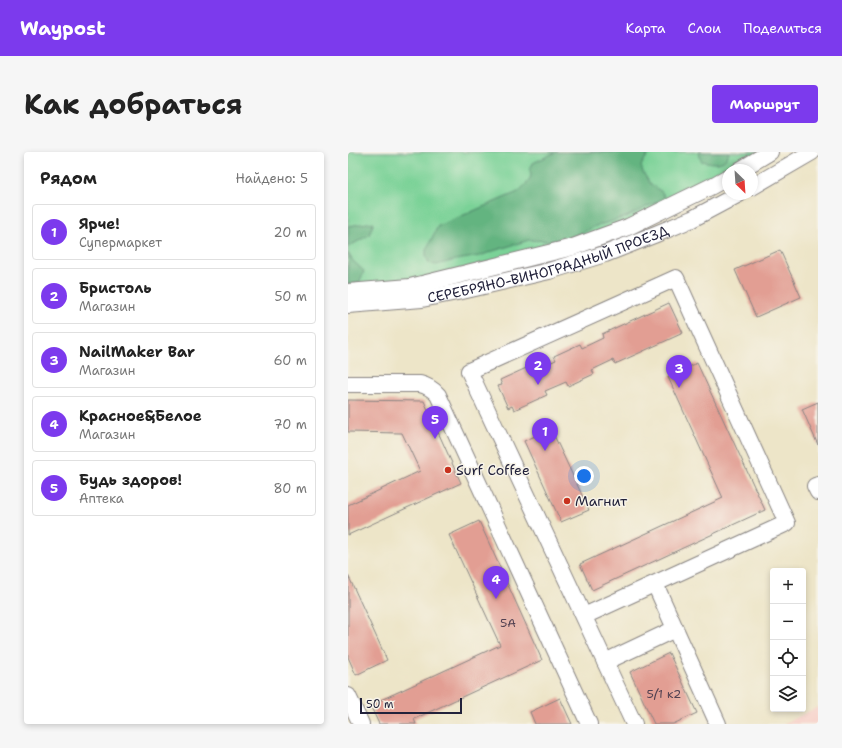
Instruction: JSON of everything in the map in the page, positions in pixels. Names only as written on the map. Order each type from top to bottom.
[{"type":"street","points":[[750,164],[770,152]]},
{"type":"street","points":[[758,183],[812,152]]},
{"type":"street","points":[[348,292],[410,287],[572,247],[628,227],[722,180]]},
{"type":"street","name":"СЕРЕБРЯНО-ВИНОГРАДНЫЙ ПРОЕЗД","points":[[348,305],[422,299],[549,271],[606,254],[692,219],[728,200]]},
{"type":"street","points":[[584,616],[787,524],[676,278],[469,371],[634,724]]},
{"type":"street","points":[[348,384],[420,384],[431,388],[438,395],[589,724]]},
{"type":"street","points":[[818,485],[815,486],[818,492]]},
{"type":"street","points":[[655,584],[718,724]]},
{"type":"street","points":[[605,662],[675,629]]},
{"type":"street","points":[[348,696],[361,724]]},
{"type":"shaded area","points":[[818,707],[818,724],[783,724]]},
{"type":"green space","points":[[348,152],[758,152],[738,164],[722,164],[722,173],[629,221],[569,242],[411,281],[348,286]]},
{"type":"green space","points":[[556,152],[651,152],[641,166],[650,184],[662,192],[665,198],[626,217],[596,226],[569,239],[553,241],[529,240],[480,256],[436,265],[429,263],[426,256],[426,250],[438,226],[518,192],[528,182],[531,176],[530,169],[533,163]]},
{"type":"green space","points":[[699,152],[729,152],[725,160],[714,163],[701,161]]},
{"type":"green space","points":[[374,222],[369,235],[348,247],[348,226]]},
{"type":"green space","points":[[348,253],[353,261],[364,271],[359,283],[348,284]]},
{"type":"building","points":[[780,250],[801,297],[756,317],[735,270]]},
{"type":"building","points":[[669,303],[683,333],[615,364],[613,360],[592,370],[594,374],[568,386],[566,382],[545,391],[547,395],[514,410],[512,406],[508,408],[498,386],[502,385],[500,380],[533,365],[535,369],[556,360],[554,356],[580,344],[582,348],[603,338],[602,334]]},
{"type":"building","points":[[697,363],[765,510],[592,590],[580,564],[723,498],[668,377]]},
{"type":"building","points":[[348,400],[424,401],[461,483],[348,535],[348,505],[420,471],[402,433],[348,432]]},
{"type":"building","points":[[818,402],[818,445],[802,409]]},
{"type":"building","points":[[551,429],[589,510],[561,522],[524,441]]},
{"type":"building","points":[[479,521],[542,660],[414,719],[416,724],[379,724],[370,705],[500,645],[449,535]]},
{"type":"building","points":[[348,575],[387,660],[356,675],[348,657]]},
{"type":"building","points":[[669,653],[697,713],[673,724],[654,724],[630,672]]},
{"type":"building","points":[[560,698],[572,724],[535,724],[530,712]]},
{"type":"place","name":"Бристоль","points":[[538,385]]},
{"type":"place","name":"NailMaker Bar","points":[[679,388]]},
{"type":"place","name":"Будь здоров!","points":[[435,439]]},
{"type":"place","name":"Ярче!","points":[[545,451]]},
{"type":"place","name":"Surf Coffee","points":[[448,470]]},
{"type":"place","name":"Магнит","points":[[567,501]]},
{"type":"place","name":"Красное&Белое","points":[[496,599]]}]
